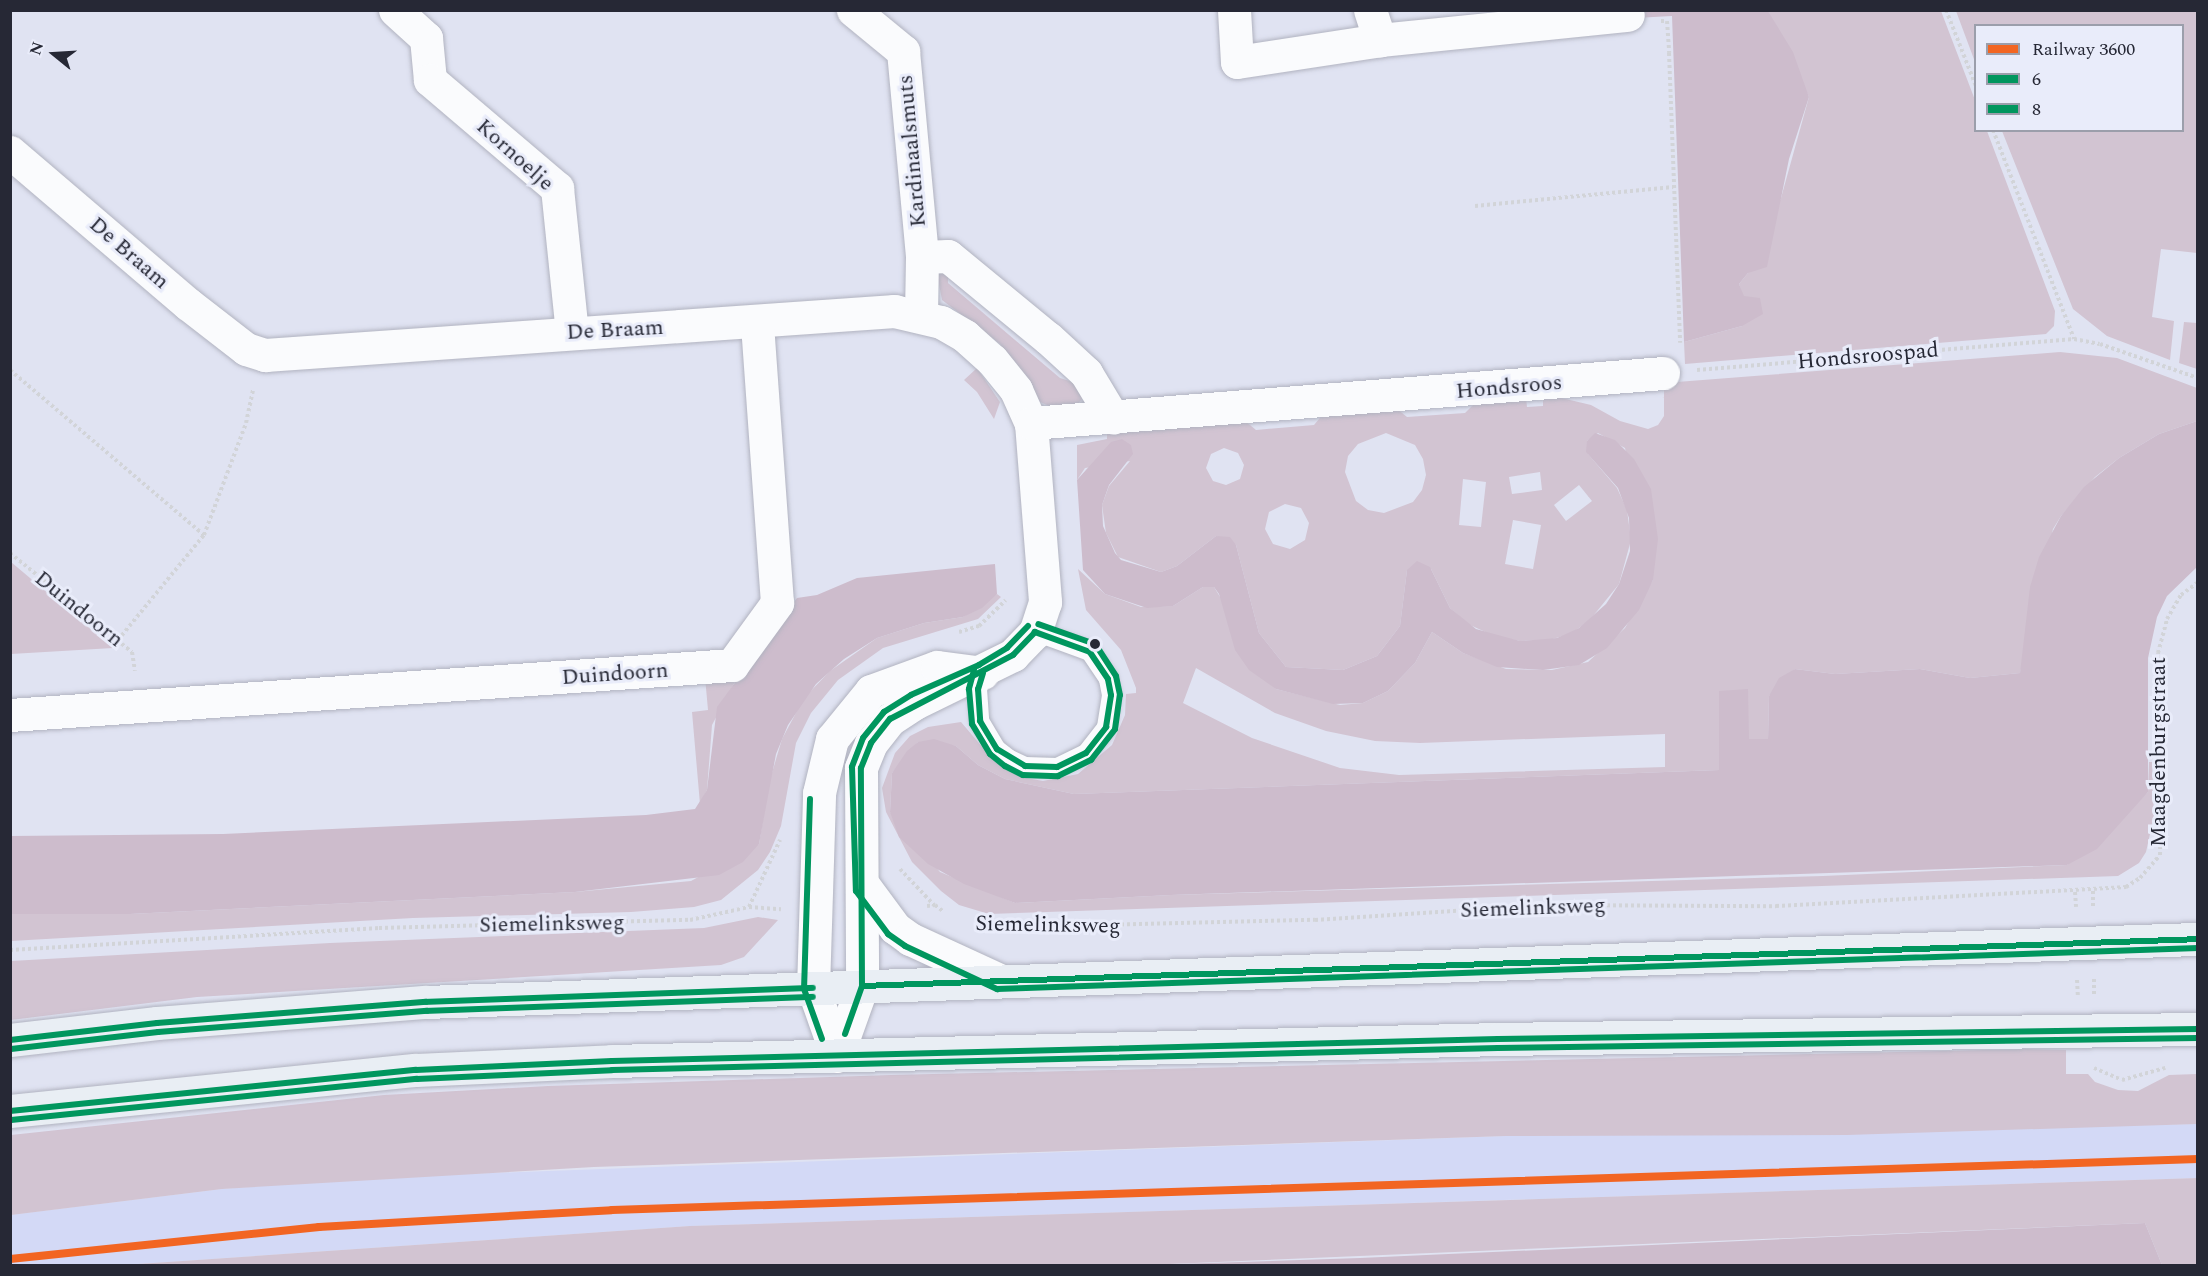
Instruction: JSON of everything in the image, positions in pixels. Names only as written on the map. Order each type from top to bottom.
[{"type":"main road","points":[[10,1040],[157,1023],[426,1002],[2198,939]]},
{"type":"main road","points":[[10,1111],[416,1070],[837,1056],[1497,1039],[2198,1029]]},
{"type":"street","name":"Kornoelje","points":[[394,10],[426,38],[430,80],[557,188],[572,332]]},
{"type":"street","name":"Kardinaalsmuts","points":[[853,10],[903,51],[922,257],[921,315]]},
{"type":"street","points":[[1234,10],[1237,62],[1375,25],[1628,15]]},
{"type":"street","name":"De Braam","points":[[10,152],[188,304],[246,349],[265,355],[572,332],[757,322],[867,311],[921,315],[965,336],[992,360],[1016,390],[1031,423],[1045,602],[1035,632],[1013,655],[983,673],[915,703],[890,719],[871,742],[861,768],[872,897],[861,986],[837,1056]]},
{"type":"street","points":[[922,257],[948,256],[1048,338],[1086,373],[1113,418]]},
{"type":"street","name":"Duindoorn","points":[[10,714],[141,707],[732,665],[777,603],[757,322]]},
{"type":"street","name":"Hondsroos","points":[[1031,423],[1672,372]]},
{"type":"street","points":[[837,1056],[813,988],[813,910],[819,793],[832,739],[872,691],[937,667],[983,673]]},
{"type":"street","points":[[872,897],[895,928],[910,939],[999,980]]},
{"type":"lane","points":[[983,673],[978,689],[980,721],[987,736],[1003,754],[1025,766],[1041,768],[1058,767],[1086,753],[1106,727],[1111,695],[1108,679],[1090,652],[1035,632]]},
{"type":"path","points":[[1946,10],[1974,81]]},
{"type":"path","points":[[1628,15],[1632,23],[1667,21],[1673,187],[1672,372]]},
{"type":"path","points":[[1994,132],[2074,339]]},
{"type":"path","points":[[1474,206],[1673,187]]},
{"type":"path","name":"Hondsroospad","points":[[1672,372],[2074,339],[2100,344],[2198,378]]},
{"type":"path","points":[[118,640],[204,535],[246,423],[265,355]]},
{"type":"path","points":[[10,370],[204,535]]},
{"type":"path","name":"Duindoorn","points":[[10,553],[132,652],[141,707]]},
{"type":"path","name":"Maagdenburgstraat","points":[[2093,891],[2126,887],[2146,873],[2160,855],[2163,803],[2158,653],[2167,619],[2181,595],[2198,582]]},
{"type":"path","points":[[897,865],[935,905]]},
{"type":"path","name":"Siemelinksweg","points":[[971,926],[1081,928],[1547,905],[1776,906],[2093,891]]},
{"type":"path","points":[[2075,892],[2078,1062],[2122,1080],[2173,1066]]},
{"type":"path","points":[[872,897],[935,905]]},
{"type":"path","name":"Siemelinksweg","points":[[935,905],[948,915]]},
{"type":"path","name":"Siemelinksweg","points":[[10,950],[379,928],[690,920],[749,907],[813,910]]},
{"type":"shaded area","points":[[1634,11],[1768,11],[1793,52],[1809,97],[1789,159],[1767,267],[1748,273],[1739,284],[1744,296],[1760,298],[1763,314],[1742,326],[1684,342],[1672,16],[1635,18]]},
{"type":"shaded area","points":[[1768,11],[1941,11],[1974,97],[1974,132],[1987,132],[2055,311],[2054,326],[2046,334],[1685,364],[1684,342],[1742,326],[1743,296],[1739,284],[1748,273],[1781,198],[1809,97]]},
{"type":"shaded area","points":[[1956,11],[2197,11],[2197,253],[2161,249],[2152,317],[2174,321],[2170,360],[2107,336],[2073,309],[2002,132],[2184,132],[2184,24],[1974,24],[1974,59]]},
{"type":"shaded area","points":[[936,268],[948,269],[948,283],[1060,378],[1079,384],[1082,399],[1075,407],[1054,408],[1038,401],[1000,344],[942,300]]},
{"type":"shaded area","points":[[2184,322],[2197,323],[2197,369],[2179,363]]},
{"type":"shaded area","points":[[2060,352],[2117,358],[2197,388],[2197,421],[2159,434],[2119,458],[2095,477],[2061,516],[2053,529],[2020,673],[1970,678],[1920,669],[1835,674],[1795,669],[1769,696],[1768,739],[1749,739],[1719,691],[1719,770],[1074,794],[1005,779],[978,765],[956,746],[918,742],[892,773],[890,812],[940,872],[1015,903],[1171,895],[1823,876],[2067,865],[2148,792],[2149,762],[2152,762],[2154,816],[2146,852],[2139,863],[2118,876],[989,914],[959,905],[941,891],[912,862],[886,812],[882,788],[895,753],[910,736],[928,727],[961,722],[995,762],[1021,777],[1043,781],[1078,774],[1112,745],[1125,715],[1126,694],[1136,693],[1136,688],[1121,650],[1086,610],[1078,569],[1105,594],[1141,607],[1173,606],[1203,587],[1214,587],[1276,689],[1340,705],[1363,703],[1388,691],[1415,663],[1432,632],[1463,653],[1506,669],[1552,670],[1588,662],[1625,628],[1653,580],[1625,448],[1598,433],[1587,441],[1588,454],[1617,488],[1627,510],[1631,540],[1619,584],[1589,621],[1570,634],[1549,640],[1520,641],[1494,636],[1468,624],[1450,608],[1431,569],[1407,570],[1400,626],[1377,656],[1343,670],[1286,667],[1259,633],[1236,545],[1216,536],[1177,566],[1161,572],[1118,557],[1106,533],[1102,505],[1109,486],[1130,461],[1085,468],[1077,480],[1077,445],[1107,439],[1107,430],[1244,420],[1256,430],[1314,425],[1324,413],[1396,408],[1407,417],[1465,413],[1476,402],[1526,398],[1527,407],[1543,406],[1543,396],[1549,395],[1591,405],[1620,421],[1648,429],[1658,425],[1664,416],[1664,383]],"holes":[[[1386,433],[1415,445],[1423,459],[1426,475],[1422,490],[1413,502],[1384,513],[1368,510],[1356,501],[1345,472],[1348,456],[1358,444]],[[1224,448],[1238,453],[1244,465],[1240,479],[1226,485],[1213,481],[1206,468],[1211,454]],[[1540,472],[1542,490],[1512,494],[1509,477]],[[1463,479],[1486,482],[1481,527],[1459,525]],[[1579,485],[1592,501],[1566,521],[1554,505]],[[1285,504],[1301,508],[1309,523],[1305,540],[1290,549],[1273,544],[1265,529],[1269,512]],[[1513,520],[1541,525],[1533,569],[1505,564]],[[1196,668],[1275,713],[1326,731],[1375,741],[1420,743],[1665,734],[1665,767],[1399,775],[1340,768],[1252,738],[1183,703]]]},
{"type":"shaded area","points":[[977,368],[1000,402],[994,419],[977,392],[964,380]]},
{"type":"shaded area","points":[[2197,421],[2197,567],[2167,596],[2157,617],[2148,658],[2148,792],[2097,849],[2067,865],[1171,895],[1015,903],[964,884],[928,864],[899,837],[890,812],[892,773],[907,751],[918,742],[934,739],[956,746],[978,765],[1005,779],[1074,794],[1719,770],[1719,691],[1748,689],[1749,739],[1768,739],[1769,696],[1779,678],[1795,669],[1835,674],[1920,669],[1970,678],[2020,673],[2030,587],[2039,557],[2061,516],[2084,487],[2119,458],[2159,434]]},
{"type":"shaded area","points":[[1595,433],[1615,440],[1634,459],[1651,489],[1658,539],[1653,580],[1639,610],[1607,648],[1579,665],[1543,670],[1497,667],[1463,653],[1432,632],[1415,663],[1388,691],[1363,703],[1333,704],[1276,689],[1249,670],[1235,650],[1219,594],[1214,587],[1203,587],[1173,606],[1147,608],[1105,594],[1083,570],[1077,480],[1111,442],[1122,439],[1131,445],[1133,454],[1109,485],[1102,505],[1103,526],[1115,553],[1121,560],[1161,572],[1177,566],[1216,536],[1230,537],[1236,545],[1259,633],[1286,667],[1343,670],[1377,656],[1400,626],[1407,570],[1417,561],[1430,567],[1450,608],[1476,629],[1520,641],[1557,638],[1579,628],[1606,604],[1619,584],[1630,551],[1629,518],[1618,488],[1586,452],[1587,441]]},
{"type":"shaded area","points":[[11,562],[113,648],[11,654]]},
{"type":"shaded area","points":[[995,564],[997,594],[982,608],[963,617],[924,623],[877,638],[844,659],[816,684],[788,725],[776,754],[759,844],[743,862],[719,875],[575,892],[130,914],[11,914],[10,836],[223,834],[646,815],[695,809],[707,790],[717,707],[797,598],[817,595],[857,578]]},
{"type":"shaded area","points":[[997,594],[1001,597],[978,619],[883,648],[838,680],[811,713],[796,743],[781,826],[770,852],[758,870],[721,900],[694,907],[631,912],[413,918],[11,941],[11,914],[130,914],[575,892],[691,881],[759,844],[769,783],[782,739],[804,698],[830,671],[877,638],[924,623],[963,617]]},
{"type":"shaded area","points":[[739,674],[712,725],[707,790],[700,804],[692,712],[708,710],[705,677]]},
{"type":"shaded area","points":[[758,917],[778,920],[744,957],[721,965],[197,997],[11,1020],[11,961],[330,943],[704,928]]},
{"type":"shaded area","points":[[2027,1049],[2066,1050],[2066,1074],[2088,1074],[2095,1082],[2118,1090],[2138,1091],[2169,1075],[2197,1074],[2197,1124],[1847,1135],[1506,1136],[594,1167],[222,1189],[11,1215],[11,1135],[384,1095],[548,1086],[891,1075]]},
{"type":"shaded area","points":[[2198,1124],[2197,1178],[690,1226],[109,1266],[11,1265],[10,1215],[222,1189],[382,1177],[1506,1136]]},
{"type":"shaded area","points":[[2198,1178],[2197,1266],[2162,1265],[2145,1223],[1146,1265],[109,1266],[690,1226]]},
{"type":"shaded area","points":[[2145,1223],[2162,1265],[1146,1265],[1360,1258]]},
{"type":"rail line","name":"3600","points":[[10,1259],[319,1227],[612,1210],[2198,1159]]},
{"type":"transit line","name":"8","points":[[974,670],[969,689],[972,724],[990,754],[1005,766],[1023,775],[1058,776],[1091,760],[1115,729],[1120,695],[1116,676],[1095,644],[1038,624]]},
{"type":"transit line","name":"8","points":[[1028,626],[1007,648],[979,665],[911,695],[884,712],[863,738],[852,767],[856,891],[888,934],[905,946],[997,989],[2198,948]]},
{"type":"transit line","name":"6","points":[[983,673],[978,689],[980,721],[997,749],[1025,766],[1057,767],[1086,753],[1106,727],[1111,695],[1108,679],[1090,652],[1035,632]]},
{"type":"transit line","name":"6","points":[[845,1034],[862,986],[861,768],[871,743],[890,719],[1013,655],[1035,632]]},
{"type":"transit line","name":"8","points":[[810,799],[804,989],[822,1039]]},
{"type":"transit line","name":"6","points":[[862,986],[2198,939]]},
{"type":"transit line","name":"6","points":[[10,1040],[157,1023],[426,1002],[813,988]]},
{"type":"transit line","name":"8","points":[[11,1049],[158,1032],[427,1011],[813,997]]},
{"type":"transit line","name":"6","points":[[10,1111],[416,1070],[612,1061],[1498,1039],[2198,1029]]},
{"type":"transit line","name":"8","points":[[11,1120],[417,1079],[612,1070],[1498,1048],[2198,1038]]}]
